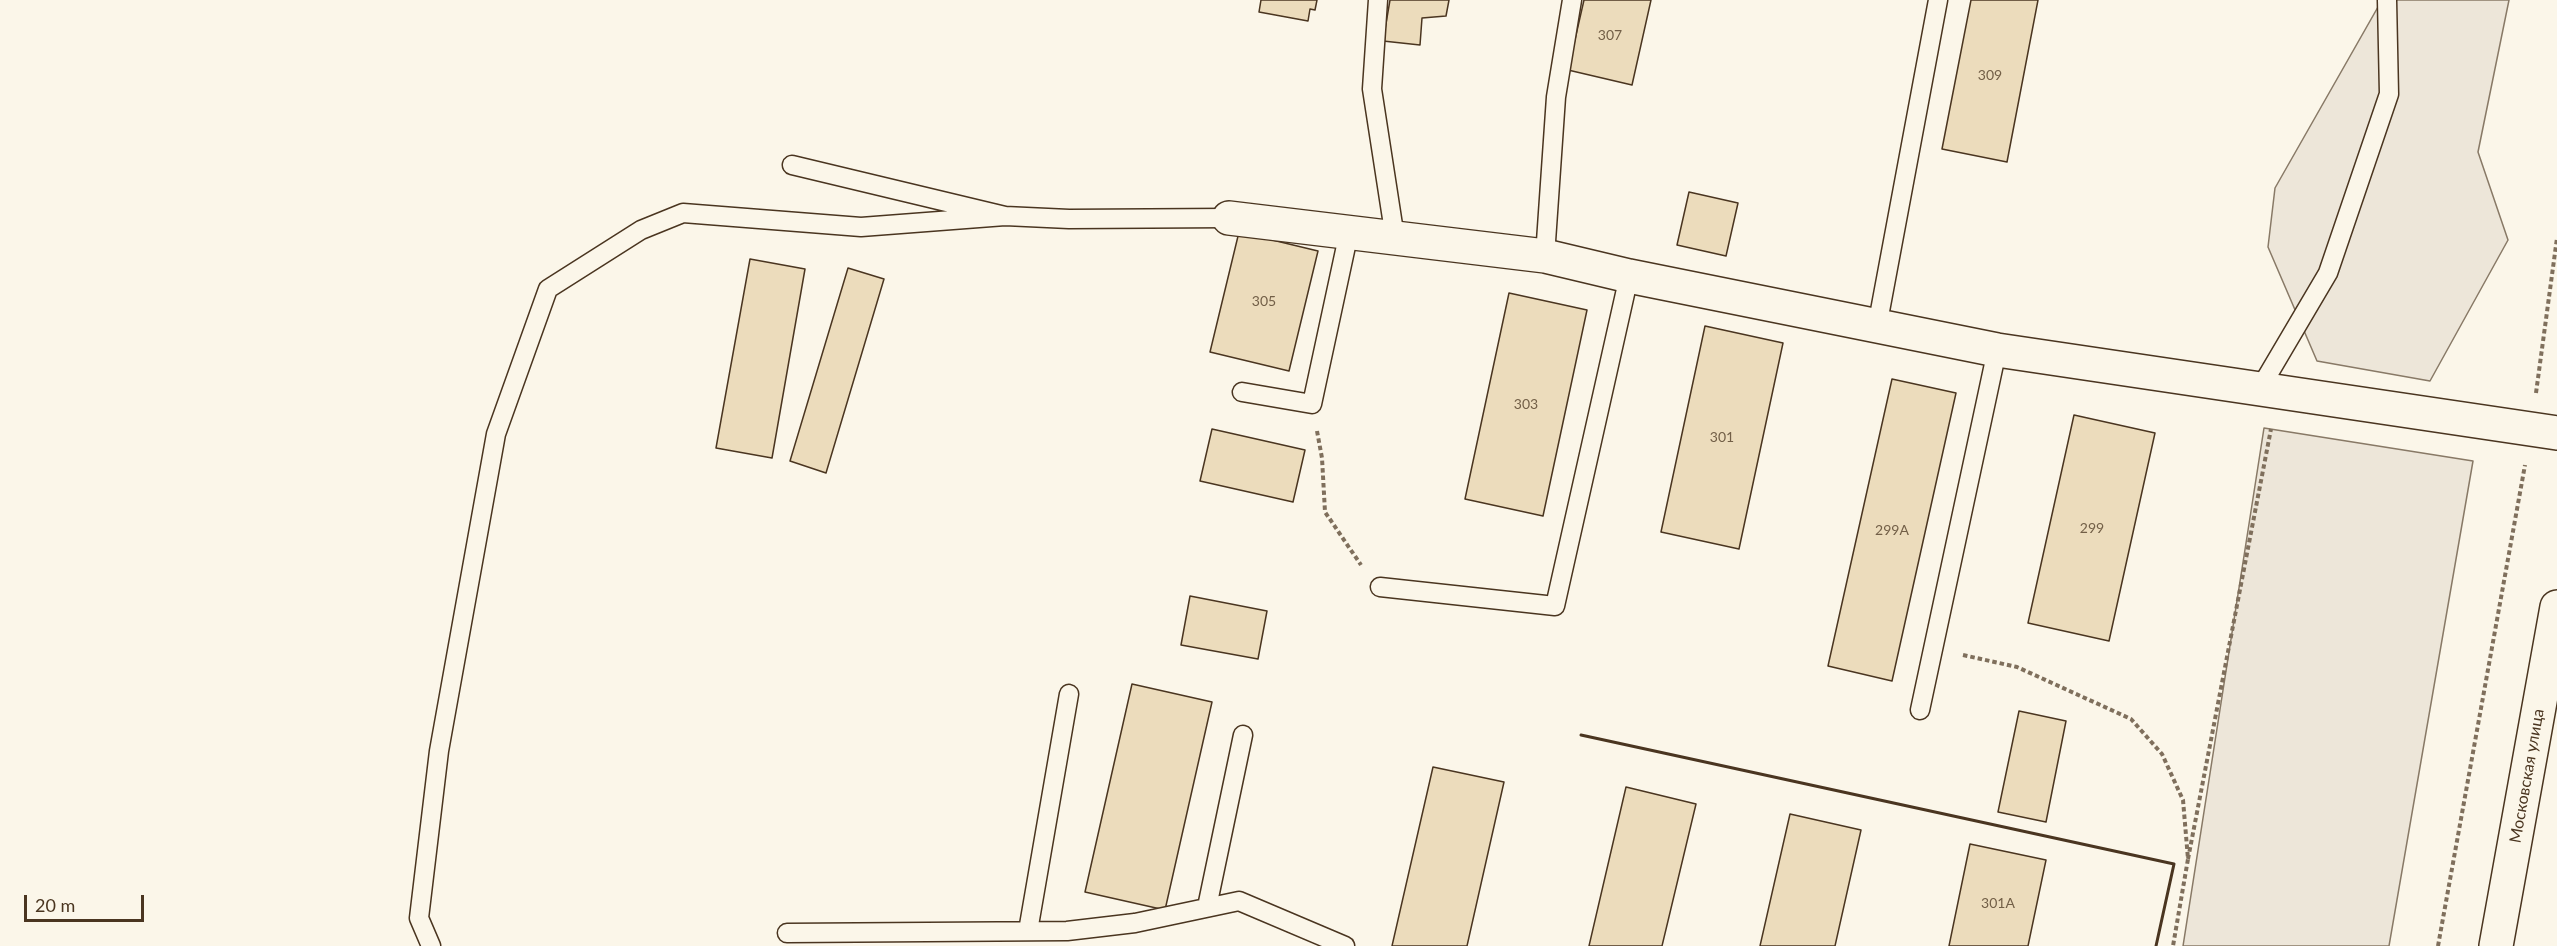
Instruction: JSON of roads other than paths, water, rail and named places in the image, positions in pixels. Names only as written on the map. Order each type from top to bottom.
[{"type":"street","points":[[1229,218],[1545,256],[1629,276],[1997,350],[2544,432]]},
{"type":"street","name":"Московская улица","points":[[2496,946],[2557,607]]},
{"type":"lane","points":[[1378,0],[1372,89],[1395,238]]},
{"type":"lane","points":[[1545,256],[1556,97],[1572,0]]},
{"type":"lane","points":[[1877,327],[1938,0]]},
{"type":"lane","points":[[2268,391],[2328,273],[2389,94],[2387,0]]},
{"type":"lane","points":[[792,165],[1005,216]]},
{"type":"lane","points":[[431,946],[419,918],[441,739],[496,434],[548,289],[640,230],[683,213],[861,227],[1005,216],[1069,219],[1229,218]]},
{"type":"lane","points":[[1242,392],[1312,404],[1349,232]]},
{"type":"lane","points":[[1380,587],[1555,606],[1629,276]]},
{"type":"lane","points":[[1920,710],[1997,350]]},
{"type":"lane","points":[[1028,931],[1069,694]]},
{"type":"lane","points":[[1207,907],[1243,735]]},
{"type":"lane","points":[[787,933],[1066,931],[1135,923],[1239,901],[1345,946]]}]
